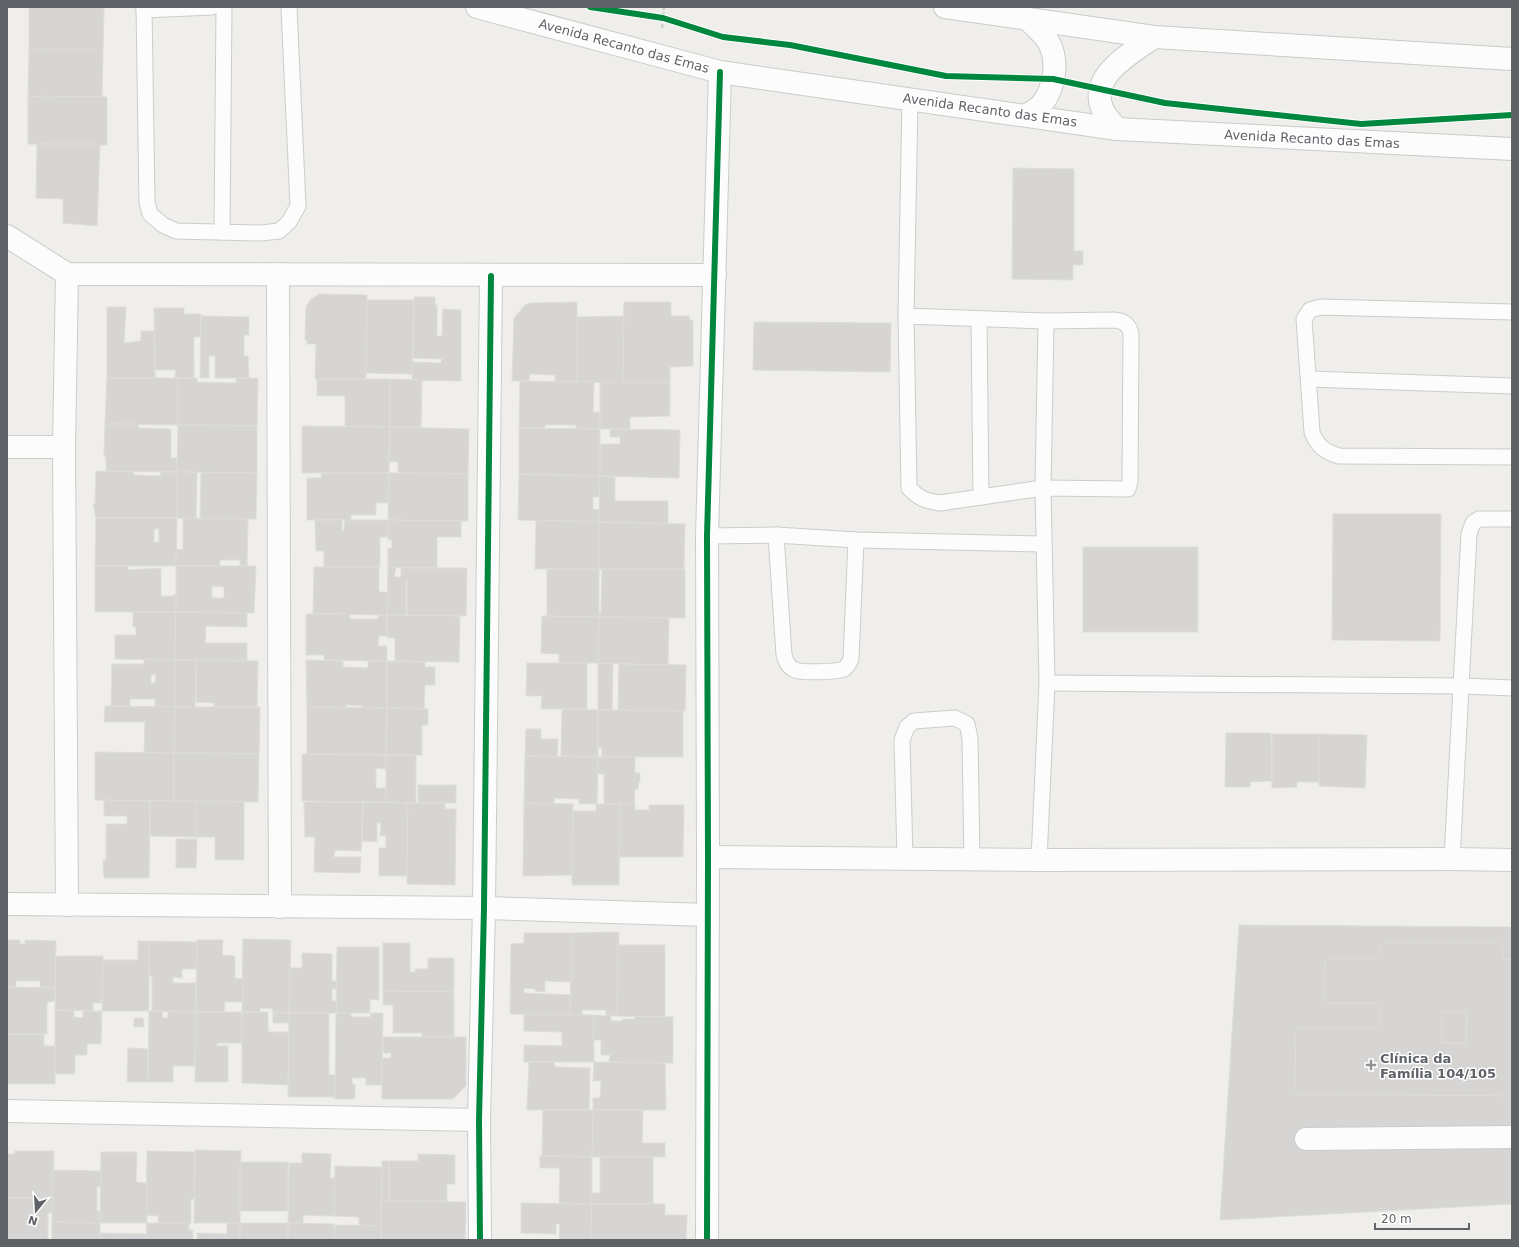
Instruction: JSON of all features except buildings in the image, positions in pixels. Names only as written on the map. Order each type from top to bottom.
[{"type":"street","name":"Avenida Recanto das Emas","points":[[477,7],[720,72],[1117,129],[1512,149]]},
{"type":"street","points":[[945,7],[1154,37],[1512,59]]},
{"type":"street","points":[[1027,115],[1042,105],[1048,92],[1056,63],[1048,40],[1029,20]]},
{"type":"street","points":[[1117,129],[1106,114],[1100,98],[1106,75],[1120,60],[1154,37]]},
{"type":"street","points":[[707,1240],[707,536],[720,72]]},
{"type":"street","points":[[7,236],[67,274],[491,276],[715,275]]},
{"type":"street","points":[[67,274],[64,447],[67,905]]},
{"type":"street","points":[[278,274],[280,907]]},
{"type":"street","points":[[480,1240],[479,1120],[484,908],[491,276]]},
{"type":"street","points":[[7,447],[64,447]]},
{"type":"street","points":[[708,856],[972,860],[1452,858],[1512,860]]},
{"type":"street","points":[[7,904],[484,908],[708,915]]},
{"type":"street","points":[[7,1111],[479,1120]]},
{"type":"street","points":[[1306,1139],[1512,1137]]},
{"type":"lane","points":[[212,7],[144,9],[147,202],[150,214],[162,225],[176,231],[261,233],[279,231],[290,222],[298,206],[289,7]]},
{"type":"lane","points":[[222,232],[224,7]]},
{"type":"lane","points":[[906,316],[1046,321],[1124,321],[1130,327],[1130,482],[1128,489],[1043,488],[940,503],[926,501],[916,496],[909,488],[906,316],[910,99]]},
{"type":"lane","points":[[1512,312],[1315,308],[1306,314],[1304,319],[1312,432],[1319,447],[1329,454],[1340,456],[1512,457]]},
{"type":"lane","points":[[979,319],[981,497]]},
{"type":"lane","points":[[1039,860],[1047,683],[1043,488],[1046,321]]},
{"type":"lane","points":[[1309,379],[1512,386]]},
{"type":"lane","points":[[1452,858],[1469,534],[1473,523],[1479,519],[1512,519]]},
{"type":"lane","points":[[707,536],[776,535],[856,540],[1044,544]]},
{"type":"lane","points":[[776,535],[784,656],[787,664],[795,670],[802,671],[843,669],[848,666],[851,659],[856,540]]},
{"type":"lane","points":[[1047,683],[1462,686],[1512,688]]},
{"type":"lane","points":[[905,859],[902,740],[907,727],[914,721],[955,718],[967,724],[970,738],[972,860]]},
{"type":"path","points":[[656,17],[669,20]]},
{"type":"cycle path","points":[[590,7],[663,18],[723,37],[790,45],[946,76],[1053,79],[1165,103],[1361,124],[1512,115]]},
{"type":"cycle path","points":[[707,1240],[707,536],[720,72]]},
{"type":"cycle path","points":[[480,1240],[479,1120],[484,908],[491,276]]},
{"type":"place","name":"Clínica da Família 104/105","points":[[1371,1065]]}]
